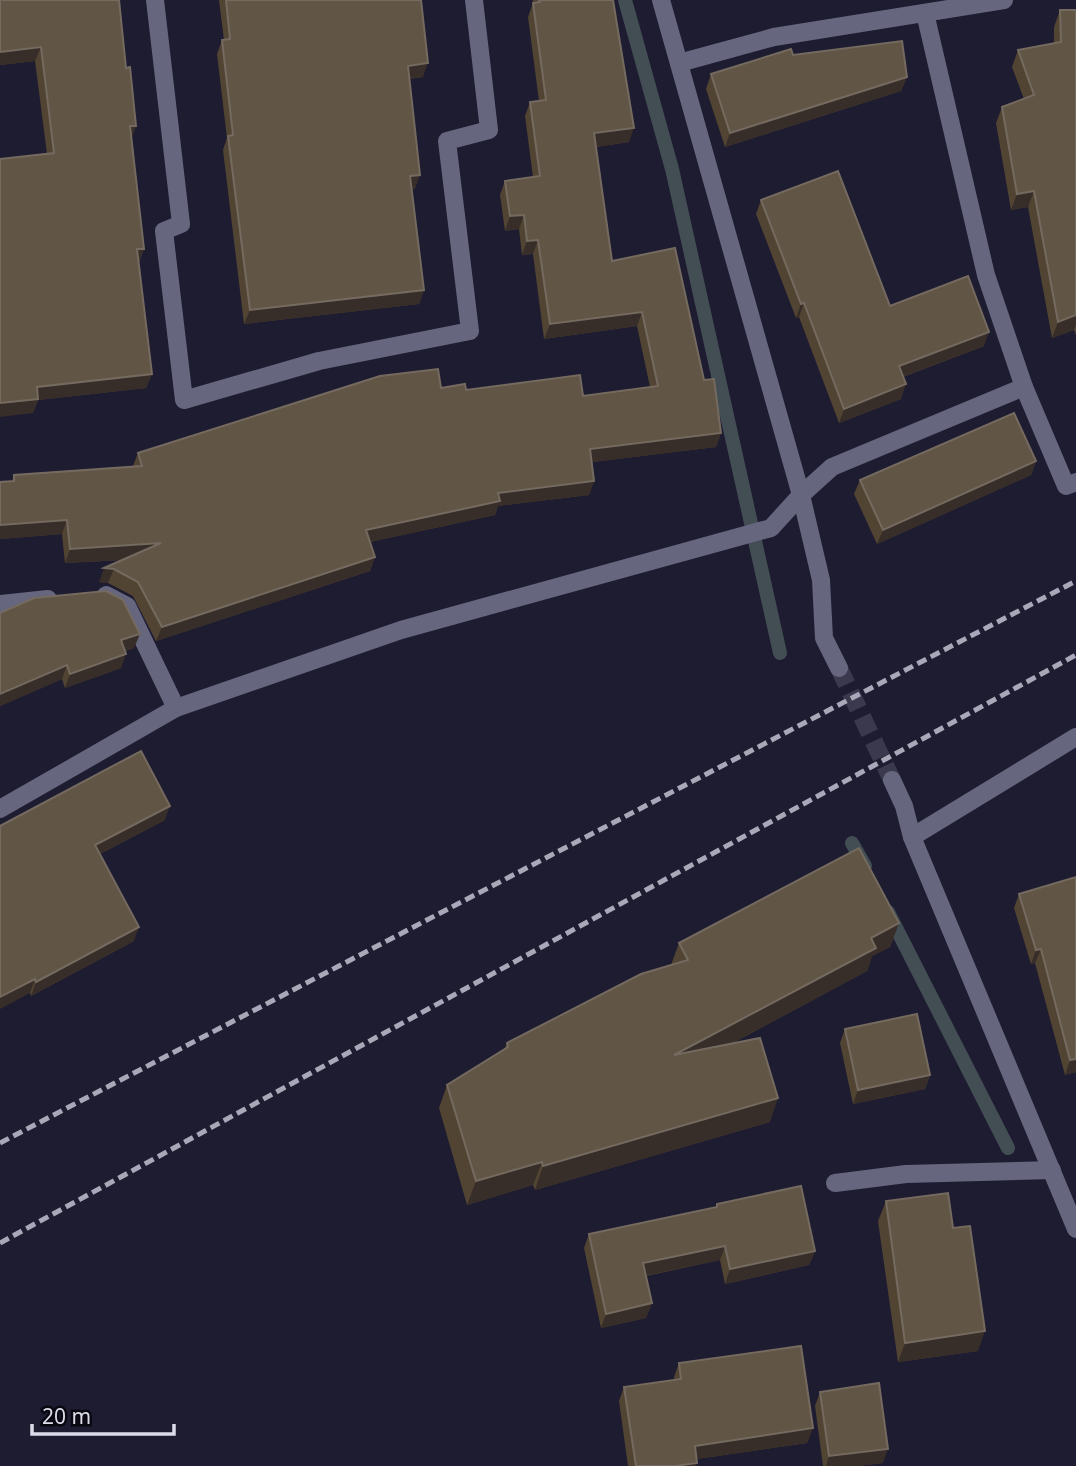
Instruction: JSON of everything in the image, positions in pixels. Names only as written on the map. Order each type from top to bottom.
[{"type":"street","points":[[155,0],[181,224],[164,231],[184,400],[319,361],[470,331],[447,141],[489,130],[474,0]]},
{"type":"street","points":[[661,0],[802,495],[821,580],[824,638],[839,668]]},
{"type":"street","points":[[679,63],[774,37],[1004,0]]},
{"type":"street","points":[[925,13],[986,275],[1024,387],[1066,486],[1076,482]]},
{"type":"street","points":[[0,809],[176,708],[401,630],[771,528],[832,467],[1024,387]]},
{"type":"street","points":[[90,594],[103,593],[127,606],[176,708]]},
{"type":"street","points":[[0,604],[64,597]]},
{"type":"street","points":[[912,837],[1076,737]]},
{"type":"street","points":[[892,780],[904,806],[912,837],[1076,1229]]},
{"type":"street","points":[[835,1183],[906,1174],[1052,1170]]},
{"type":"building","points":[[0,0],[119,0],[126,68],[130,67],[136,126],[130,126],[144,249],[137,249],[152,374],[37,387],[38,399],[0,403],[0,159],[54,153],[41,47],[0,52]]},
{"type":"building","points":[[226,0],[421,0],[428,63],[408,66],[420,175],[410,176],[424,290],[250,310],[228,136],[233,135],[222,40],[230,39]]},
{"type":"building","points":[[539,0],[613,0],[634,128],[594,133],[612,261],[675,248],[704,380],[714,379],[721,433],[590,449],[594,481],[498,493],[500,501],[366,530],[375,557],[162,627],[138,582],[114,569],[104,568],[161,543],[70,549],[67,520],[0,525],[0,482],[14,481],[14,475],[142,466],[138,453],[380,376],[438,369],[441,388],[465,384],[466,390],[580,375],[583,396],[658,386],[642,312],[550,324],[538,240],[527,241],[524,215],[510,216],[505,181],[540,176],[530,102],[546,100],[533,3],[540,2]]},
{"type":"building","points":[[1060,10],[1076,10],[1076,315],[1058,322],[1034,191],[1017,194],[1002,107],[1034,95],[1018,50],[1061,42]]},
{"type":"building","points":[[902,41],[907,77],[730,133],[711,74],[791,49],[793,55]]},
{"type":"building","points":[[838,171],[890,306],[968,276],[989,332],[899,366],[906,384],[844,409],[761,200]]},
{"type":"building","points":[[1014,413],[1036,461],[883,530],[860,480]]},
{"type":"building","points":[[106,591],[123,600],[140,634],[121,640],[126,654],[70,674],[67,665],[0,694],[0,613],[34,598]]},
{"type":"building","points":[[141,751],[170,806],[95,845],[139,927],[36,982],[35,979],[0,997],[0,826]]},
{"type":"building","points":[[859,848],[899,923],[871,938],[876,948],[674,1055],[760,1038],[778,1098],[543,1166],[542,1162],[476,1181],[447,1085],[508,1047],[507,1043],[641,974],[688,960],[679,943]]},
{"type":"building","points":[[1076,877],[1076,1059],[1070,1060],[1041,949],[1036,950],[1019,894]]},
{"type":"building","points":[[917,1014],[930,1075],[858,1090],[845,1029]]},
{"type":"building","points":[[801,1186],[815,1251],[730,1269],[725,1246],[643,1263],[652,1303],[606,1314],[589,1234]]},
{"type":"building","points":[[948,1193],[953,1228],[970,1226],[985,1331],[905,1343],[886,1201]]},
{"type":"building","points":[[801,1346],[813,1428],[695,1446],[697,1463],[636,1466],[624,1387],[681,1379],[679,1363]]},
{"type":"building","points":[[879,1383],[888,1449],[829,1456],[820,1392]]},
{"type":"waterway","points":[[625,0],[672,169],[780,653]]},
{"type":"waterway","points":[[852,843],[865,866]]},
{"type":"waterway","points":[[888,912],[1008,1148]]},
{"type":"tunnel","points":[[839,668],[892,780]]},
{"type":"railway","points":[[0,1143],[1076,581]]},
{"type":"railway","points":[[0,1243],[1076,655]]}]
